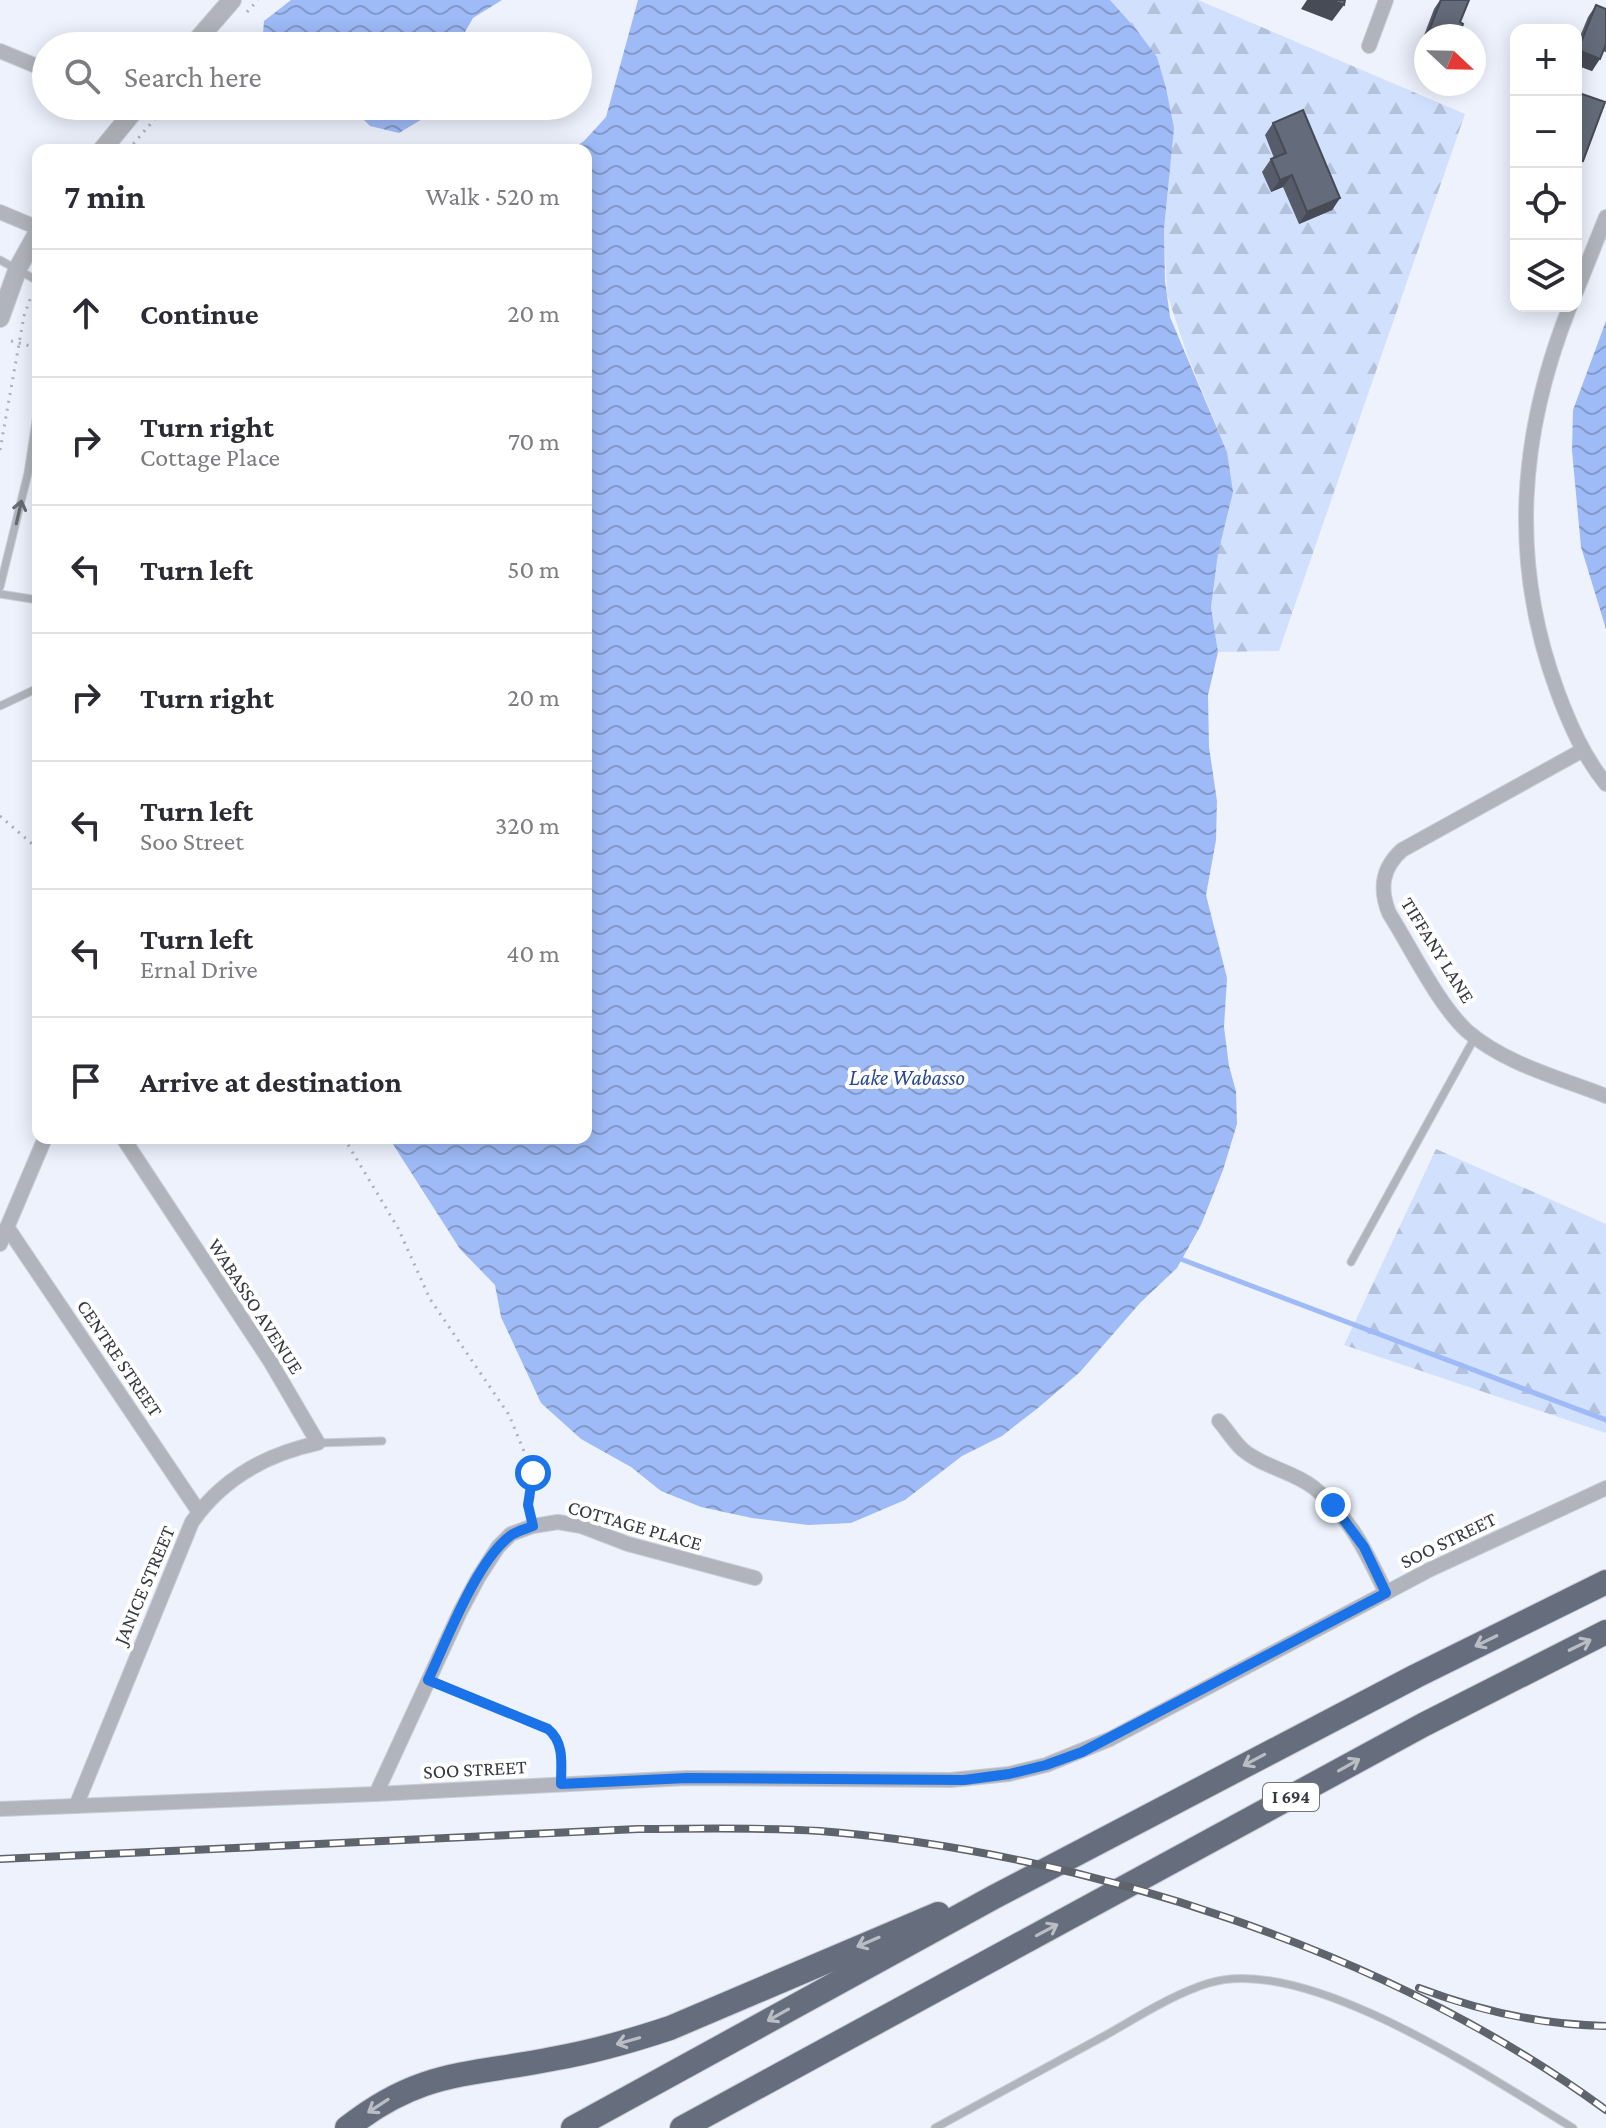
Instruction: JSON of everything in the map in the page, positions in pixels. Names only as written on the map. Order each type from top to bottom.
[{"type":"highway","name":"I 694","points":[[573,2128],[994,1897],[1403,1682],[1606,1582]]},
{"type":"highway","name":"I 694","points":[[682,2128],[1423,1725],[1606,1632]]},
{"type":"highway","points":[[347,2128],[386,2101],[415,2086],[473,2071],[551,2060],[647,2036],[924,1918],[994,1897]]},
{"type":"highway","points":[[707,2128],[764,2083]]},
{"type":"street","points":[[204,32],[232,0]]},
{"type":"street","points":[[1369,46],[1386,0]]},
{"type":"street","points":[[0,51],[32,64]]},
{"type":"street","points":[[107,144],[127,120]]},
{"type":"street","points":[[0,212],[32,227]]},
{"type":"street","points":[[1582,277],[1606,217]]},
{"type":"street","points":[[0,318],[18,268],[32,241]]},
{"type":"street","points":[[1568,312],[1541,387],[1531,438],[1525,490],[1525,533],[1537,628],[1554,683],[1583,750],[1606,784]]},
{"type":"street","name":"TIFFANY LANE","points":[[1583,750],[1407,846],[1392,858],[1382,886],[1389,913],[1446,1005],[1475,1037],[1507,1056],[1606,1096]]},
{"type":"street","points":[[0,1244],[42,1144]]},
{"type":"street","name":"WABASSO AVENUE","points":[[127,1144],[270,1361],[318,1443]]},
{"type":"street","name":"CENTRE STREET","points":[[7,1227],[199,1512]]},
{"type":"street","points":[[1219,1421],[1242,1449],[1312,1486],[1333,1505],[1364,1547],[1386,1593]]},
{"type":"street","name":"JANICE STREET","points":[[76,1806],[181,1544],[199,1512],[214,1494],[254,1466],[297,1447],[318,1443]]},
{"type":"street","name":"SOO STREET","points":[[0,1809],[687,1778],[964,1780],[1009,1774],[1046,1765],[1110,1739],[1386,1593],[1606,1488]]},
{"type":"street","name":"COTTAGE PLACE","points":[[376,1794],[478,1578],[498,1547],[511,1534],[558,1522],[581,1526],[628,1544],[755,1578]]},
{"type":"lane","points":[[0,260],[32,277]]},
{"type":"lane","points":[[0,587],[32,447]]},
{"type":"lane","points":[[0,594],[32,599]]},
{"type":"lane","points":[[0,706],[32,691]]},
{"type":"lane","points":[[1351,1262],[1475,1037]]},
{"type":"lane","points":[[318,1443],[382,1441]]},
{"type":"lane","points":[[428,1680],[555,1734],[561,1747],[561,1784]]},
{"type":"lane","points":[[935,2128],[1156,2007],[1210,1983],[1250,1979],[1296,1984],[1358,2007],[1465,2063],[1573,2128]]},
{"type":"path","points":[[133,144],[154,120]]},
{"type":"path","points":[[0,450],[24,316],[32,296]]},
{"type":"path","points":[[11,341],[32,346]]},
{"type":"path","points":[[0,816],[32,844]]},
{"type":"path","points":[[348,1144],[398,1228],[430,1299],[509,1415],[533,1473],[528,1505],[533,1526]]},
{"type":"green space","points":[[1110,0],[1198,0],[1414,92],[1414,96],[1423,96],[1465,114],[1279,651],[1218,652],[1211,607],[1227,452],[1187,354],[1167,294],[1156,57]]},
{"type":"green space","points":[[1436,1149],[1606,1224],[1606,1433],[1344,1345]]},
{"type":"water","points":[[291,0],[502,0],[473,18],[465,32],[263,32],[264,21]]},
{"type":"water","name":"Lake Wabasso","points":[[638,0],[1110,0],[1157,57],[1174,128],[1164,228],[1165,281],[1170,317],[1227,452],[1233,492],[1218,553],[1211,607],[1218,652],[1208,695],[1209,747],[1217,801],[1216,840],[1206,895],[1227,978],[1224,1027],[1236,1091],[1237,1124],[1201,1225],[1177,1268],[1140,1303],[1080,1372],[1002,1436],[962,1456],[905,1500],[851,1523],[808,1525],[701,1507],[661,1491],[631,1467],[581,1439],[541,1403],[501,1317],[495,1285],[460,1249],[393,1144],[592,1144],[592,144],[579,144],[606,117]]},
{"type":"water","points":[[364,120],[421,120],[399,133],[370,126]]},
{"type":"water","points":[[1606,321],[1606,629],[1581,547],[1572,451],[1573,410]]},
{"type":"building","points":[[1441,0],[1469,0],[1460,22],[1463,24],[1432,24]]},
{"type":"building","points":[[1596,5],[1606,9],[1606,44],[1600,59],[1582,52],[1582,40]]},
{"type":"building","points":[[1582,94],[1605,102],[1582,161]]},
{"type":"building","points":[[1303,110],[1340,198],[1307,212],[1292,175],[1280,180],[1271,159],[1286,153],[1273,123]]},
{"type":"waterway","points":[[1178,1258],[1606,1420]]},
{"type":"railway","points":[[0,1859],[638,1829],[820,1831],[921,1843],[1024,1861],[1128,1887],[1231,1919],[1332,1958],[1430,2003],[1521,2054],[1606,2110]]},
{"type":"railway","points":[[1419,1988],[1511,2015],[1558,2023],[1606,2026]]},
{"type":"route","points":[[533,1473],[528,1505],[533,1526],[511,1534],[498,1547],[460,1612],[428,1680],[555,1734],[561,1747],[561,1784],[687,1778],[964,1780],[1009,1774],[1082,1752],[1386,1593],[1352,1527],[1333,1505]]}]
